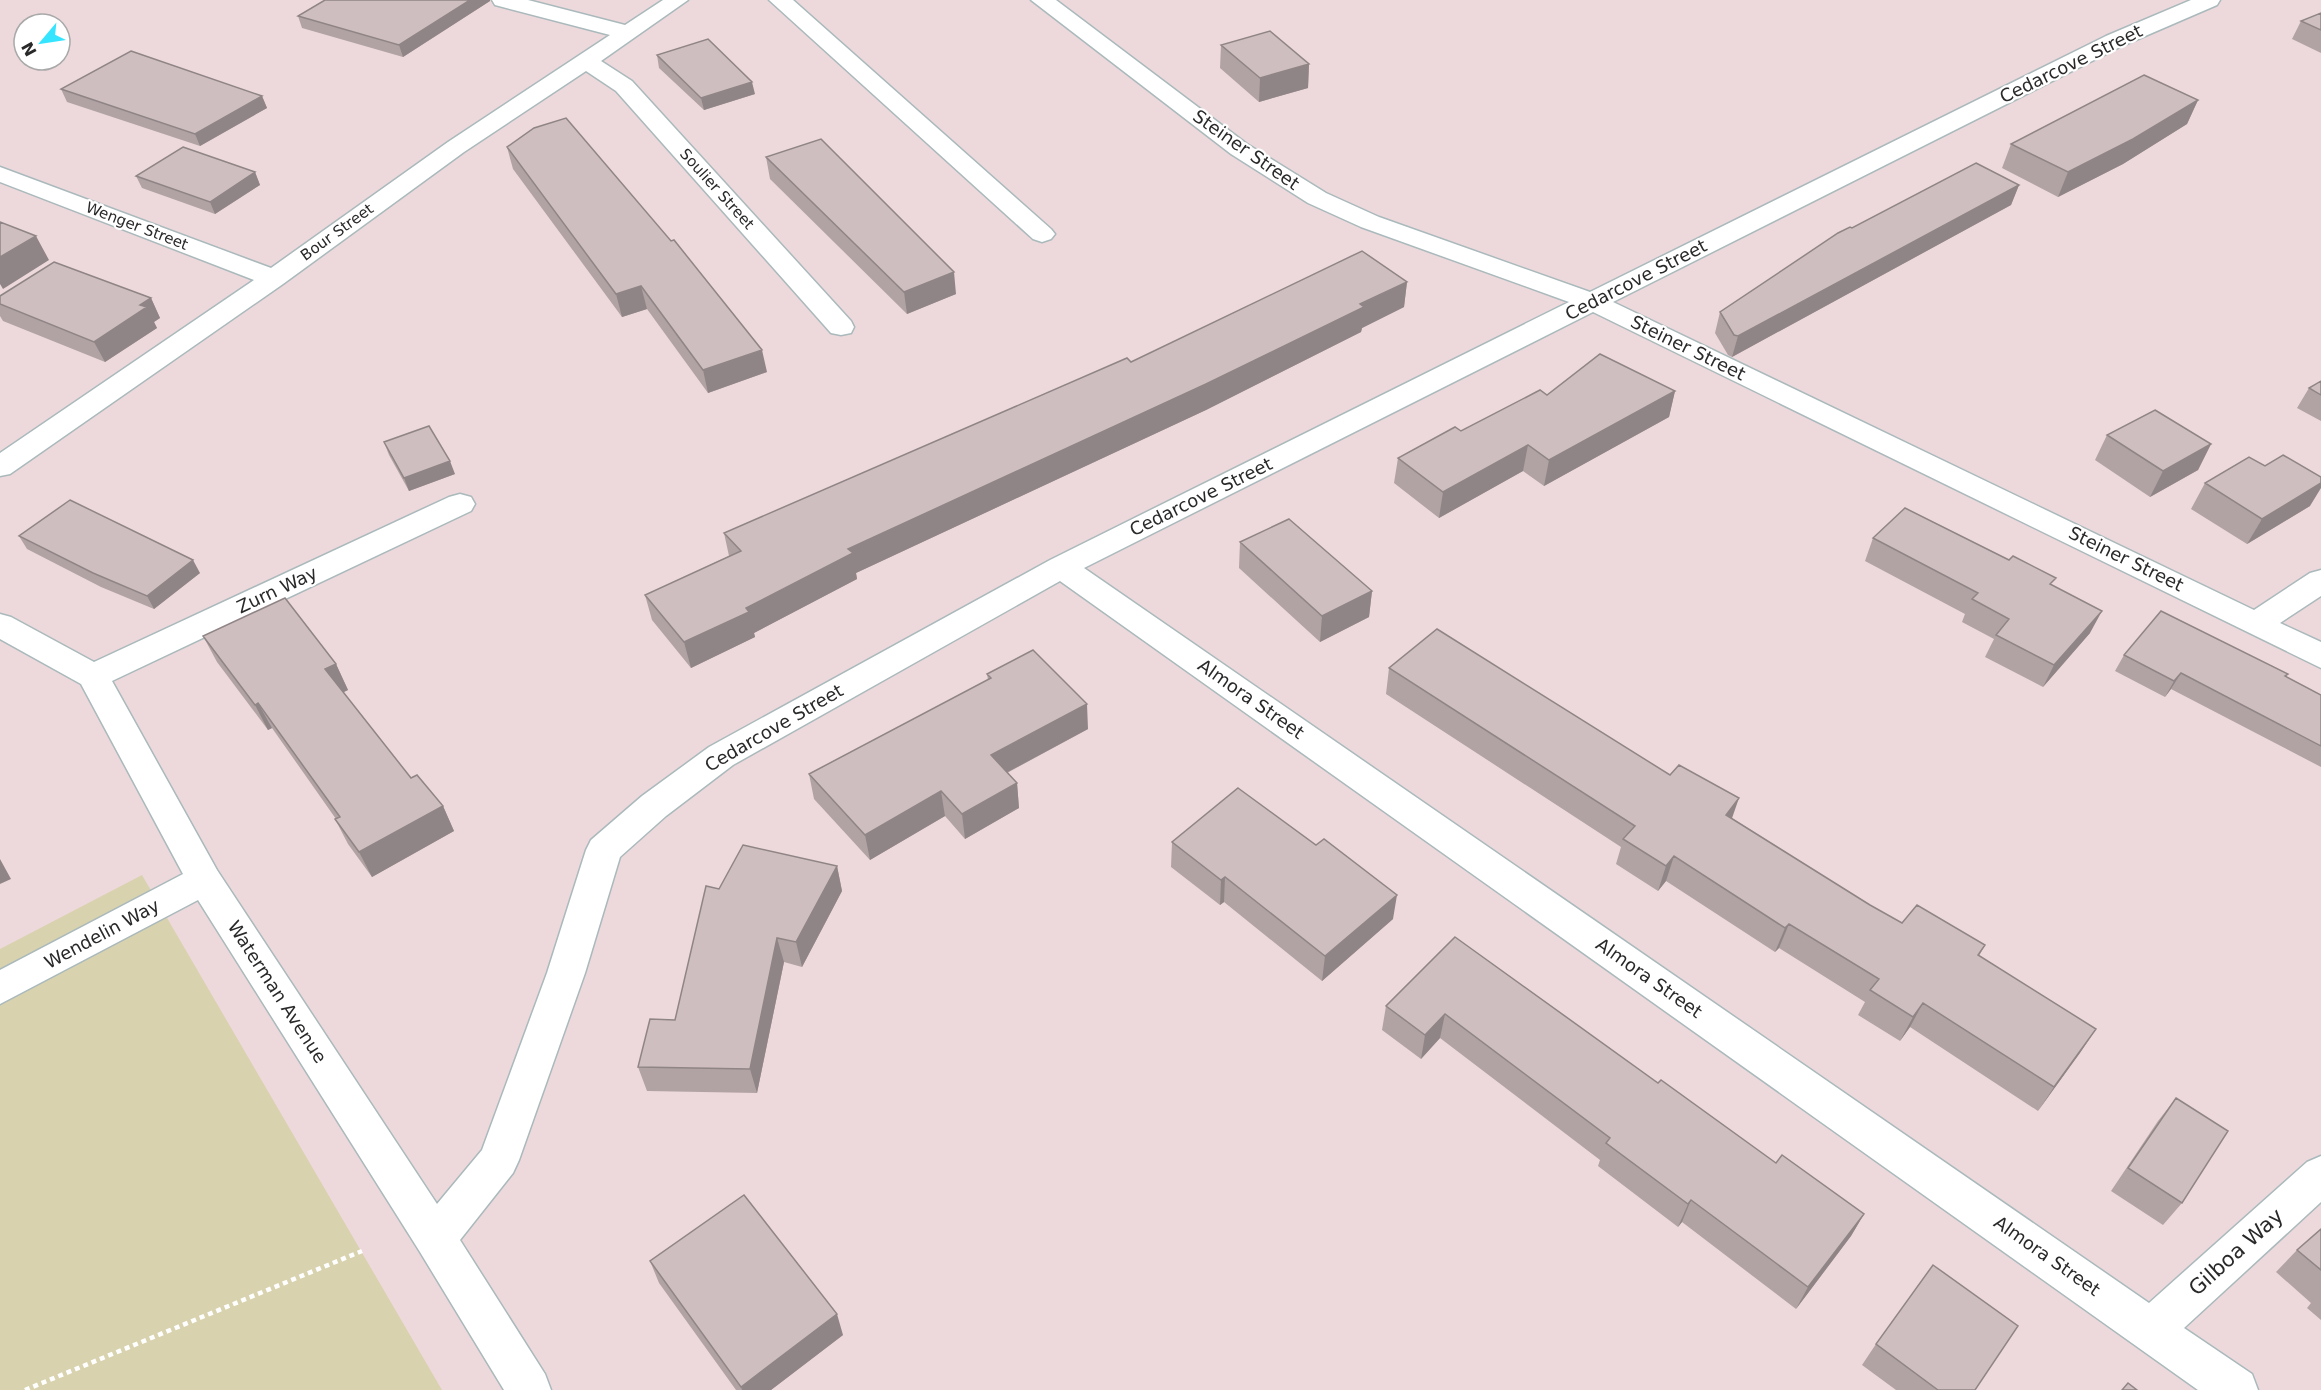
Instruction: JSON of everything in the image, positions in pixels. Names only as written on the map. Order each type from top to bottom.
[{"type":"street","points":[[503,0],[626,32]]},
{"type":"street","name":"Bour Street","points":[[0,468],[274,278],[456,147],[676,0]]},
{"type":"street","points":[[780,0],[1042,234]]},
{"type":"street","name":"Steiner Street","points":[[1042,0],[1239,148],[1317,198],[1370,222],[1593,302],[2321,656]]},
{"type":"street","name":"Cedarcove Street","points":[[435,1238],[499,1160],[566,973],[604,850],[654,806],[721,756],[1061,567],[2114,41],[2209,0]]},
{"type":"street","name":"Soulier Street","points":[[584,60],[624,86],[841,327]]},
{"type":"street","name":"Wenger Street","points":[[0,174],[274,278]]},
{"type":"street","name":"Zurn Way","points":[[93,676],[460,504]]},
{"type":"street","name":"Almora Street","points":[[1061,567],[2236,1390]]},
{"type":"street","points":[[2257,623],[2321,582]]},
{"type":"street","points":[[0,625],[93,676]]},
{"type":"street","name":"Waterman Avenue","points":[[93,676],[204,880],[435,1238],[529,1390]]},
{"type":"street","name":"Wendelin Way","points":[[0,988],[204,880]]},
{"type":"street","name":"Gilboa Way","points":[[2152,1329],[2321,1175]]},
{"type":"path","points":[[26,1390],[362,1251]]},
{"type":"shaded area","points":[[142,875],[442,1390],[0,1390],[0,949]]},
{"type":"building","points":[[325,0],[470,0],[399,45],[298,16]]},
{"type":"building","points":[[2321,13],[2321,30],[2301,21]]},
{"type":"building","points":[[1270,31],[1309,64],[1260,78],[1221,45]]},
{"type":"building","points":[[708,39],[752,82],[701,98],[657,55]]},
{"type":"building","points":[[131,51],[262,96],[195,134],[61,89]]},
{"type":"building","points":[[2144,75],[2198,100],[2133,139],[2068,172],[2011,144]]},
{"type":"building","points":[[566,118],[671,241],[674,240],[762,350],[703,370],[641,286],[616,294],[507,147],[534,128]]},
{"type":"building","points":[[821,139],[954,272],[904,292],[766,157]]},
{"type":"building","points":[[183,147],[255,172],[210,202],[136,176]]},
{"type":"building","points":[[1976,163],[2019,185],[1738,336],[1734,335],[1720,312],[1838,233],[1852,228]]},
{"type":"building","points":[[0,222],[36,236],[0,257]]},
{"type":"building","points":[[1362,251],[1407,282],[1360,304],[1364,307],[1206,384],[848,549],[853,553],[746,608],[749,612],[684,642],[645,595],[741,551],[724,533],[1127,358],[1131,362]]},
{"type":"building","points":[[54,262],[151,298],[140,305],[147,307],[94,342],[0,304],[0,296]]},
{"type":"building","points":[[1600,354],[1675,391],[1549,460],[1528,445],[1443,492],[1398,458],[1455,427],[1461,431],[1540,390],[1547,395]]},
{"type":"building","points":[[2321,381],[2321,395],[2309,388]]},
{"type":"building","points":[[2155,410],[2211,444],[2163,471],[2107,435]]},
{"type":"building","points":[[429,426],[450,461],[404,478],[384,442]]},
{"type":"building","points":[[2283,455],[2321,477],[2321,483],[2262,519],[2205,483],[2249,457],[2265,466]]},
{"type":"building","points":[[70,500],[193,560],[147,596],[93,573],[19,536]]},
{"type":"building","points":[[1905,508],[2009,560],[2013,556],[2056,578],[2050,584],[2102,611],[2054,665],[1996,635],[2009,619],[1972,599],[1978,593],[1873,538]]},
{"type":"building","points":[[1289,519],[1372,591],[1322,616],[1240,542]]},
{"type":"building","points":[[285,598],[336,664],[325,669],[411,778],[417,775],[443,806],[359,852],[335,819],[340,817],[258,703],[255,705],[203,636]]},
{"type":"building","points":[[2161,611],[2288,674],[2285,676],[2321,695],[2321,746],[2181,673],[2174,681],[2124,655]]},
{"type":"building","points":[[1437,629],[1670,775],[1679,765],[1739,798],[1726,815],[1870,905],[1902,923],[1917,905],[1985,945],[1978,955],[2096,1029],[2054,1087],[1923,1003],[1913,1017],[1870,990],[1879,979],[1789,924],[1785,928],[1674,856],[1666,866],[1623,839],[1635,826],[1389,668]]},
{"type":"building","points":[[1033,650],[1087,704],[991,755],[1017,783],[962,814],[941,791],[865,835],[809,774],[991,678],[987,674]]},
{"type":"building","points":[[1238,788],[1316,845],[1324,839],[1397,895],[1325,956],[1225,877],[1221,880],[1172,842]]},
{"type":"building","points":[[743,845],[837,866],[796,942],[777,938],[750,1069],[638,1067],[650,1019],[675,1020],[706,886],[719,889]]},
{"type":"building","points":[[1455,937],[1658,1083],[1661,1080],[1776,1163],[1782,1155],[1864,1214],[1808,1287],[1691,1200],[1688,1204],[1606,1143],[1610,1138],[1445,1014],[1425,1035],[1386,1006]]},
{"type":"building","points":[[2176,1098],[2228,1131],[2182,1203],[2128,1168]]},
{"type":"building","points":[[744,1195],[837,1314],[741,1387],[650,1261]]},
{"type":"building","points":[[2321,1229],[2321,1270],[2297,1250]]},
{"type":"building","points":[[1933,1265],[2018,1326],[1975,1390],[1938,1390],[1876,1344]]},
{"type":"building","points":[[2128,1383],[2137,1390],[2122,1390]]}]
